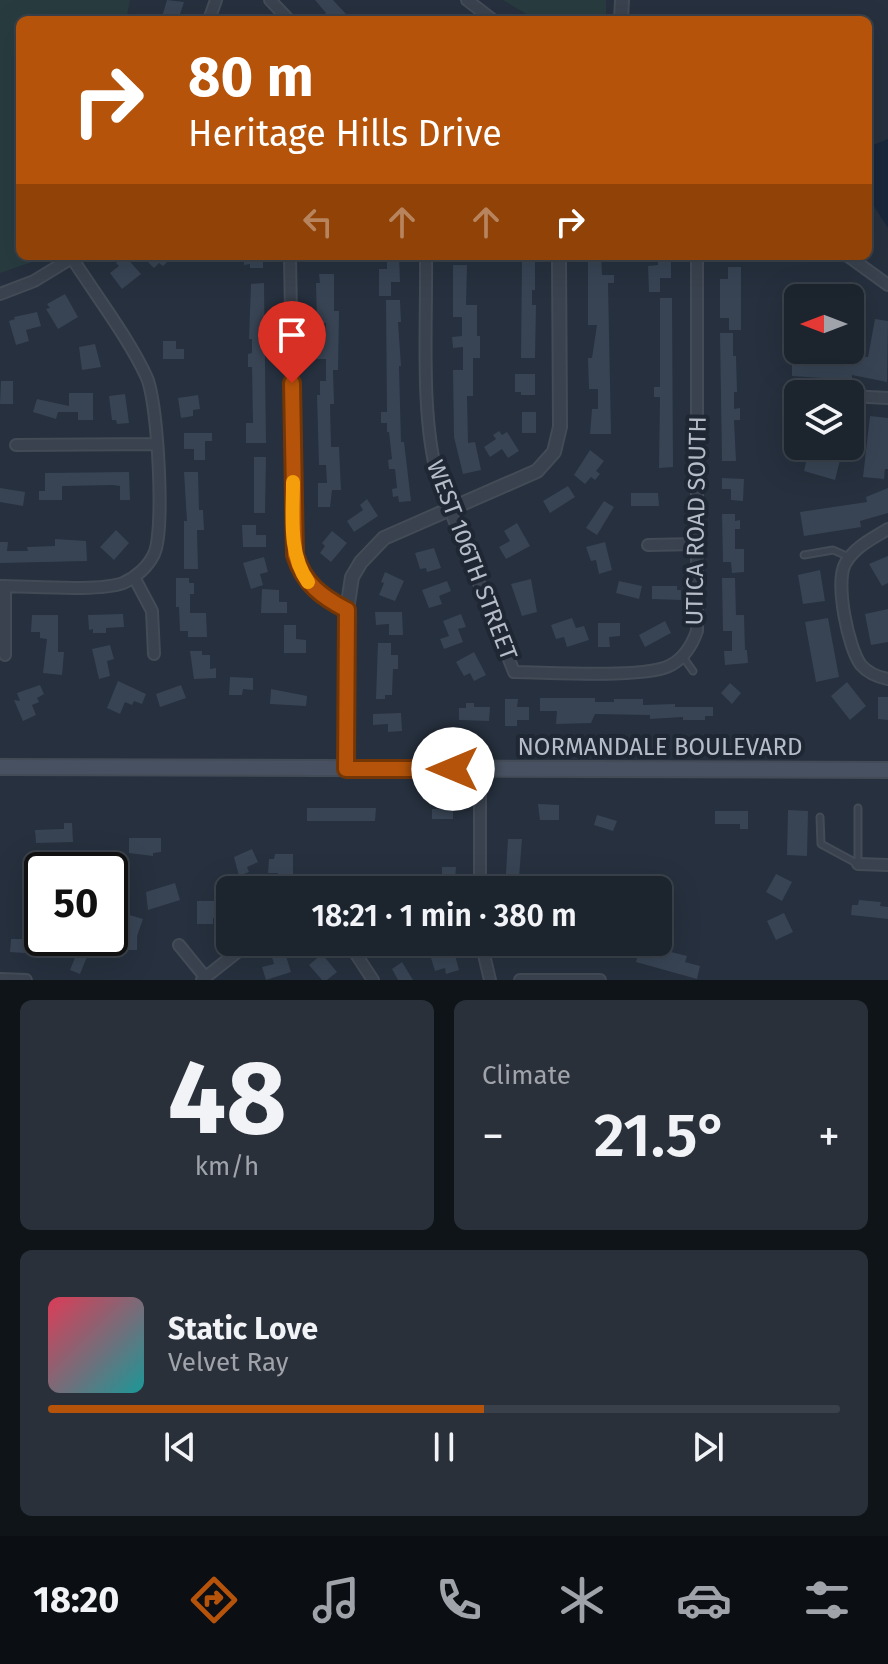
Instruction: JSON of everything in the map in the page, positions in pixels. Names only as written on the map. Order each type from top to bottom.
[{"type":"main road","name":"NORMANDALE BOULEVARD","points":[[0,767],[888,770]]},
{"type":"street","points":[[270,0],[285,16]]},
{"type":"street","points":[[467,0],[488,16]]},
{"type":"street","points":[[0,294],[34,281],[69,260]]},
{"type":"street","points":[[5,655],[2,586],[113,586],[134,577],[153,556],[157,544],[156,412],[146,376],[76,260]]},
{"type":"street","points":[[290,260],[295,555],[299,568],[316,592],[347,610]]},
{"type":"street","name":"WEST 106TH STREET","points":[[426,260],[429,438],[438,479],[514,672]]},
{"type":"street","points":[[346,769],[347,610],[352,577],[371,548],[399,530],[537,471],[554,452],[560,427],[559,260]]},
{"type":"street","name":"UTICA ROAD SOUTH","points":[[514,672],[658,671],[683,656],[691,645],[697,631],[697,260]]},
{"type":"street","points":[[854,260],[888,285]]},
{"type":"street","points":[[864,397],[888,398]]},
{"type":"street","points":[[16,445],[157,444]]},
{"type":"street","points":[[888,529],[849,557],[840,585],[856,657],[871,674],[888,679]]},
{"type":"street","points":[[648,545],[698,544]]},
{"type":"street","points":[[134,577],[152,611],[154,654]]},
{"type":"street","points":[[480,769],[480,876]]},
{"type":"street","points":[[858,864],[888,865]]},
{"type":"street","points":[[179,945],[203,979],[232,956]]},
{"type":"street","points":[[357,956],[373,980]]},
{"type":"street","points":[[484,956],[490,980]]},
{"type":"street","points":[[0,979],[26,980]]},
{"type":"street","points":[[520,980],[600,980]]},
{"type":"lane","points":[[804,555],[833,550],[849,557]]},
{"type":"lane","points":[[683,656],[693,671]]},
{"type":"lane","points":[[820,817],[821,844],[858,864],[858,808]]},
{"type":"green space","points":[[0,0],[130,0],[127,16],[16,16],[16,260],[35,260],[0,273]]},
{"type":"green space","points":[[503,0],[606,0],[606,16],[529,16]]},
{"type":"water","points":[[888,139],[888,228],[872,203],[872,145]]},
{"type":"building","points":[[167,0],[184,2],[179,16],[162,16]]},
{"type":"building","points":[[315,0],[333,0],[346,14],[323,16],[326,13]]},
{"type":"building","points":[[129,260],[141,274],[122,289],[110,273],[119,266],[116,263]]},
{"type":"building","points":[[146,260],[169,260],[163,266],[159,263],[154,268]]},
{"type":"building","points":[[244,260],[263,260],[263,268],[244,265]]},
{"type":"building","points":[[387,260],[399,260],[400,282],[391,282],[391,296],[379,296],[379,269],[387,269]]},
{"type":"building","points":[[522,260],[535,260],[532,305],[536,305],[535,358],[521,358]]},
{"type":"building","points":[[588,260],[601,260],[602,275],[614,275],[614,283],[608,283],[611,434],[590,434],[592,409],[598,409],[598,389],[589,389],[588,358],[592,358],[597,325],[588,325]]},
{"type":"building","points":[[658,260],[671,260],[671,278],[660,278],[660,292],[649,292],[648,266],[658,265]]},
{"type":"building","points":[[453,265],[467,265],[466,305],[477,305],[477,336],[480,336],[480,358],[473,358],[473,396],[467,396],[468,443],[475,442],[481,470],[463,474],[454,437],[453,370],[463,370],[463,347],[453,348],[452,337],[462,336],[462,317],[453,317]]},
{"type":"building","points":[[728,267],[741,267],[741,330],[729,330],[729,318],[720,318],[720,279],[728,279]]},
{"type":"building","points":[[319,274],[334,274],[334,311],[339,311],[338,370],[333,370],[334,404],[330,404],[331,447],[339,447],[341,490],[332,490],[330,507],[318,507],[318,483],[327,483],[326,465],[319,465],[317,395],[320,395],[320,381],[326,381],[326,359],[317,359],[317,344],[325,344],[326,323],[317,323],[316,283],[320,283]]},
{"type":"building","points":[[264,283],[266,443],[246,443],[246,423],[253,423],[252,367],[248,367],[248,354],[252,353],[252,339],[249,339],[251,284]]},
{"type":"building","points":[[65,294],[78,317],[58,329],[46,309],[50,308],[47,304]]},
{"type":"building","points":[[660,298],[672,298],[673,467],[659,468],[660,397],[654,397],[654,387],[660,387]]},
{"type":"building","points":[[386,300],[400,300],[401,442],[404,442],[411,501],[399,502],[398,496],[393,497],[392,489],[397,488],[395,469],[389,469],[388,460],[392,459],[389,432],[387,423],[381,423],[381,412],[387,412]]},
{"type":"building","points":[[37,312],[41,326],[26,330],[29,341],[16,345],[9,321]]},
{"type":"building","points":[[875,319],[888,321],[887,382],[852,375],[852,380],[792,376],[792,364],[864,364],[864,357],[868,357]]},
{"type":"building","points":[[720,333],[733,333],[733,356],[736,356],[734,409],[740,408],[740,420],[734,420],[736,461],[722,461]]},
{"type":"building","points":[[163,341],[176,341],[176,349],[184,349],[184,359],[163,359]]},
{"type":"building","points":[[95,344],[101,367],[82,370],[79,347]]},
{"type":"building","points":[[515,374],[535,374],[535,395],[515,392]]},
{"type":"building","points":[[1,381],[13,381],[13,404],[0,404]]},
{"type":"building","points":[[69,393],[93,393],[93,420],[78,420],[78,412],[58,412],[56,419],[33,412],[37,399],[69,406]]},
{"type":"building","points":[[125,394],[129,423],[117,424],[116,420],[112,420],[109,396]]},
{"type":"building","points":[[198,395],[200,409],[193,410],[193,416],[181,418],[178,398]]},
{"type":"building","points":[[522,412],[536,412],[536,433],[522,433]]},
{"type":"building","points":[[870,416],[888,418],[888,469],[885,469],[884,479],[863,477]]},
{"type":"building","points":[[499,431],[502,435],[507,432],[519,451],[508,458],[502,449],[490,457],[484,447],[496,439],[493,435]]},
{"type":"building","points":[[184,433],[212,433],[212,441],[205,441],[205,460],[194,460],[194,449],[184,449]]},
{"type":"building","points":[[590,450],[604,461],[596,471],[600,474],[595,480],[591,477],[585,484],[574,475]]},
{"type":"building","points":[[254,457],[266,457],[265,513],[254,513]]},
{"type":"building","points":[[806,460],[840,460],[835,480],[804,471]]},
{"type":"building","points":[[129,472],[130,500],[120,500],[120,486],[113,485],[62,486],[62,500],[39,500],[39,491],[45,491],[45,473]]},
{"type":"building","points":[[184,472],[198,472],[199,510],[203,510],[204,530],[197,530],[198,569],[184,569],[184,521],[187,521]]},
{"type":"building","points":[[722,478],[744,479],[743,501],[731,500],[731,489],[722,489]]},
{"type":"building","points":[[568,486],[575,497],[550,513],[543,501]]},
{"type":"building","points":[[0,488],[25,492],[23,506],[0,502]]},
{"type":"building","points":[[888,488],[888,513],[860,521],[861,527],[804,536],[800,512],[867,502],[866,497]]},
{"type":"building","points":[[631,493],[658,493],[659,506],[631,506]]},
{"type":"building","points":[[367,499],[378,516],[354,532],[347,521],[363,510],[360,505]]},
{"type":"building","points":[[604,501],[614,507],[597,535],[586,528]]},
{"type":"building","points":[[722,514],[735,514],[735,521],[740,520],[740,529],[735,529],[735,549],[744,549],[744,572],[732,573],[731,562],[723,562]]},
{"type":"building","points":[[517,523],[530,546],[506,559],[499,547],[510,541],[504,531]]},
{"type":"building","points":[[242,525],[256,525],[256,535],[266,535],[266,547],[243,547]]},
{"type":"building","points":[[116,530],[129,543],[114,560],[100,547]]},
{"type":"building","points":[[332,531],[347,543],[331,562],[320,553],[325,546],[322,543]]},
{"type":"building","points":[[55,539],[86,541],[87,561],[0,563],[0,542],[8,542],[7,551],[28,551],[27,547],[55,546]]},
{"type":"building","points":[[605,542],[612,570],[599,574],[596,560],[591,561],[586,547]]},
{"type":"building","points":[[434,548],[441,568],[427,572],[426,568],[420,569],[415,553]]},
{"type":"building","points":[[888,556],[888,583],[882,586],[869,564]]},
{"type":"building","points":[[264,557],[268,572],[260,574],[263,585],[251,589],[243,563]]},
{"type":"building","points":[[820,570],[825,601],[803,604],[798,575]]},
{"type":"building","points":[[385,572],[404,581],[395,601],[379,595]]},
{"type":"building","points":[[176,578],[189,578],[189,583],[194,583],[194,594],[190,594],[190,613],[206,613],[207,637],[188,637],[188,631],[180,631]]},
{"type":"building","points":[[722,578],[735,578],[736,615],[744,615],[748,663],[725,665],[724,651],[732,651],[732,631],[723,631]]},
{"type":"building","points":[[531,579],[537,612],[522,616],[511,584]]},
{"type":"building","points":[[447,581],[451,591],[439,596],[442,604],[429,608],[422,590]]},
{"type":"building","points":[[619,581],[642,586],[639,599],[616,593]]},
{"type":"building","points":[[652,586],[677,586],[677,590],[681,590],[681,600],[652,599]]},
{"type":"building","points":[[262,589],[279,590],[279,602],[287,602],[287,613],[261,613]]},
{"type":"building","points":[[888,609],[888,642],[871,645],[865,614]]},
{"type":"building","points":[[375,612],[402,612],[403,635],[389,635],[389,624],[376,625]]},
{"type":"building","points":[[123,614],[124,627],[106,628],[106,633],[89,630],[88,615]]},
{"type":"building","points":[[461,614],[466,627],[458,629],[463,642],[444,649],[440,639],[449,636],[443,621]]},
{"type":"building","points":[[32,615],[58,615],[58,652],[64,652],[62,675],[43,673],[47,639],[40,638],[40,632],[31,632]]},
{"type":"building","points":[[572,618],[576,628],[584,626],[589,640],[567,647],[564,637],[556,639],[551,625]]},
{"type":"building","points":[[828,618],[839,677],[816,682],[805,622]]},
{"type":"building","points":[[665,621],[671,633],[645,647],[639,635]]},
{"type":"building","points":[[598,623],[620,623],[620,636],[609,637],[610,647],[598,647]]},
{"type":"building","points":[[284,625],[296,625],[296,639],[306,640],[306,653],[284,653]]},
{"type":"building","points":[[378,643],[391,643],[391,655],[398,655],[398,669],[393,669],[392,695],[385,695],[385,699],[376,699]]},
{"type":"building","points":[[110,645],[114,659],[107,661],[110,676],[99,679],[92,649]]},
{"type":"building","points":[[190,651],[210,655],[210,669],[216,668],[216,678],[194,679]]},
{"type":"building","points":[[474,652],[486,675],[474,681],[470,673],[464,676],[456,662]]},
{"type":"building","points":[[230,677],[253,678],[253,690],[243,689],[242,695],[229,695]]},
{"type":"building","points":[[118,681],[146,694],[142,704],[125,702],[120,714],[107,708]]},
{"type":"building","points":[[847,682],[866,706],[850,720],[831,696]]},
{"type":"building","points":[[730,683],[741,693],[732,704],[721,693]]},
{"type":"building","points":[[40,685],[44,694],[37,698],[39,702],[32,705],[36,715],[23,721],[14,700],[20,701],[17,693]]},
{"type":"building","points":[[181,685],[186,698],[160,707],[156,694]]},
{"type":"building","points":[[271,689],[307,696],[306,706],[270,704]]},
{"type":"building","points":[[878,697],[888,697],[888,720],[878,719]]},
{"type":"building","points":[[540,698],[595,698],[595,702],[643,699],[643,705],[713,707],[713,716],[705,716],[705,720],[683,720],[683,717],[650,719],[650,715],[595,714],[591,723],[556,724],[557,711],[540,711]]},
{"type":"building","points":[[505,699],[518,699],[517,707],[529,707],[529,720],[517,720],[517,726],[505,726]]},
{"type":"building","points":[[466,703],[474,703],[474,707],[490,707],[489,721],[459,720],[459,708],[466,708]]},
{"type":"building","points":[[401,713],[402,731],[388,732],[388,724],[373,725],[373,714]]},
{"type":"building","points":[[538,804],[559,805],[559,820],[540,820]]},
{"type":"building","points":[[307,808],[376,808],[375,821],[307,821]]},
{"type":"building","points":[[432,809],[453,809],[453,819],[432,819]]},
{"type":"building","points":[[788,810],[808,811],[807,856],[787,855]]},
{"type":"building","points":[[715,811],[748,811],[748,829],[740,829],[740,824],[715,824]]},
{"type":"building","points":[[597,815],[617,821],[613,831],[594,825]]},
{"type":"building","points":[[64,823],[72,823],[73,842],[36,843],[35,830],[64,829]]},
{"type":"building","points":[[129,838],[161,838],[161,852],[153,853],[153,856],[129,853]]},
{"type":"building","points":[[508,839],[522,839],[519,876],[506,876]]},
{"type":"building","points":[[252,849],[258,862],[247,867],[249,872],[239,876],[234,857]]},
{"type":"building","points":[[275,854],[293,854],[293,876],[268,873],[269,859],[274,859]]},
{"type":"building","points":[[442,867],[456,867],[455,876],[442,876]]},
{"type":"building","points":[[776,874],[792,882],[782,901],[766,892]]},
{"type":"building","points":[[175,883],[180,900],[148,910],[146,892]]},
{"type":"building","points":[[859,900],[881,902],[880,906],[888,907],[888,919],[851,915],[852,905],[858,905]]},
{"type":"building","points":[[197,901],[216,901],[213,924],[197,924]]},
{"type":"building","points":[[784,913],[793,932],[776,940],[767,921]]},
{"type":"building","points":[[128,915],[143,919],[137,936],[137,950],[128,950]]},
{"type":"building","points":[[11,939],[24,939],[24,953],[10,952]]},
{"type":"building","points":[[672,952],[687,956],[685,962],[700,966],[697,979],[636,962],[638,956],[672,956]]},
{"type":"building","points":[[76,956],[87,956],[80,974],[70,970]]},
{"type":"building","points":[[286,956],[291,972],[266,980],[262,967],[274,964],[272,957]]},
{"type":"building","points":[[324,956],[337,972],[322,980],[309,965]]},
{"type":"building","points":[[455,956],[459,970],[446,974],[445,968],[435,971],[431,958]]},
{"type":"building","points":[[402,962],[413,980],[398,980],[392,969]]},
{"type":"slow traffic","points":[[293,482],[295,555],[308,582]]},
{"type":"route","points":[[292,383],[295,555],[299,568],[316,592],[347,610],[346,769],[453,769]]}]
